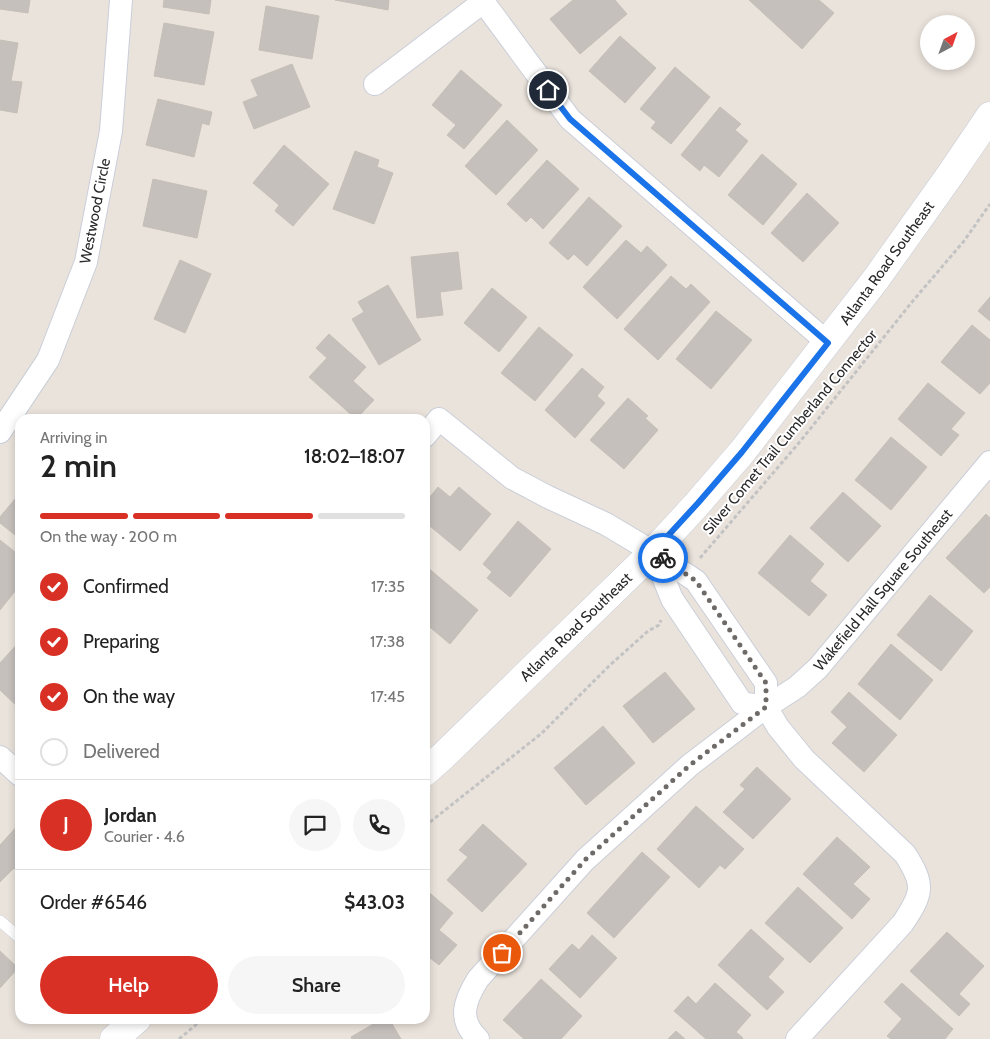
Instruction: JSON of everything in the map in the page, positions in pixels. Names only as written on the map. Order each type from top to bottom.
[{"type":"main road","name":"Atlanta Road Southeast","points":[[430,768],[653,552],[742,452],[828,343],[950,175],[990,116]]},
{"type":"main road","points":[[114,1039],[131,1024]]},
{"type":"street","name":"Westwood Circle","points":[[0,432],[48,360],[86,262],[111,131],[121,0]]},
{"type":"street","points":[[375,84],[482,1],[570,119],[828,343]]},
{"type":"street","points":[[430,430],[439,418],[512,478],[606,524],[696,581],[766,683],[766,707],[778,727],[804,760],[905,854],[917,872],[920,886],[916,903],[903,923],[797,1039]]},
{"type":"street","name":"Wakefield Hall Square Southeast","points":[[478,1039],[467,1026],[465,1016],[467,997],[478,979],[585,860],[690,765],[766,707],[797,687],[818,668],[990,462]]},
{"type":"street","points":[[653,552],[672,599],[742,703],[766,707]]},
{"type":"street","points":[[0,757],[15,770]]},
{"type":"lane","points":[[0,921],[15,934]]},
{"type":"path","name":"Silver Comet Trail Cumberland Connector","points":[[686,574],[798,444],[912,302],[964,241],[990,204]]},
{"type":"path","points":[[430,822],[542,733],[609,666],[648,631],[659,625],[672,599]]},
{"type":"path","points":[[179,1039],[197,1024]]},
{"type":"building","points":[[0,0],[30,0],[28,13],[0,9]]},
{"type":"building","points":[[164,0],[211,0],[209,14],[163,7]]},
{"type":"building","points":[[335,0],[389,0],[388,10]]},
{"type":"building","points":[[573,0],[615,0],[627,14],[580,54],[550,19]]},
{"type":"building","points":[[749,0],[819,0],[834,13],[802,49]]},
{"type":"building","points":[[266,6],[319,16],[312,59],[259,50]]},
{"type":"building","points":[[164,23],[214,32],[204,85],[154,76]]},
{"type":"building","points":[[620,36],[656,68],[625,103],[589,71]]},
{"type":"building","points":[[0,40],[18,43],[11,81],[22,82],[17,113],[0,110]]},
{"type":"building","points":[[292,64],[310,107],[254,129],[243,102],[258,96],[251,80]]},
{"type":"building","points":[[675,67],[710,97],[671,144],[651,128],[656,122],[640,109]]},
{"type":"building","points":[[461,70],[502,105],[464,149],[447,135],[456,125],[432,105]]},
{"type":"building","points":[[158,99],[212,112],[209,125],[202,123],[194,157],[146,145]]},
{"type":"building","points":[[720,107],[741,124],[735,130],[748,141],[719,177],[704,165],[700,171],[681,155]]},
{"type":"building","points":[[507,120],[538,150],[496,195],[465,166]]},
{"type":"building","points":[[284,145],[329,184],[293,226],[275,211],[279,205],[253,183]]},
{"type":"building","points":[[355,151],[379,160],[377,167],[393,173],[374,224],[333,209]]},
{"type":"building","points":[[762,154],[797,184],[763,225],[728,195]]},
{"type":"building","points":[[547,160],[579,189],[543,229],[531,217],[526,222],[507,204]]},
{"type":"building","points":[[153,179],[207,191],[197,238],[143,226]]},
{"type":"building","points":[[807,193],[839,223],[803,262],[771,233]]},
{"type":"building","points":[[589,197],[622,226],[587,266],[574,254],[568,260],[549,243]]},
{"type":"building","points":[[626,240],[641,253],[647,246],[667,265],[617,319],[583,287]]},
{"type":"building","points":[[458,252],[462,289],[440,292],[443,315],[417,318],[411,257]]},
{"type":"building","points":[[180,260],[211,274],[185,333],[154,319]]},
{"type":"building","points":[[671,276],[686,289],[691,284],[710,302],[658,360],[624,329]]},
{"type":"building","points":[[388,285],[421,340],[379,365],[352,319],[364,312],[358,302]]},
{"type":"building","points":[[492,288],[527,317],[499,352],[464,323]]},
{"type":"building","points":[[990,297],[990,321],[978,311]]},
{"type":"building","points":[[716,311],[752,340],[711,389],[676,359]]},
{"type":"building","points":[[972,325],[990,340],[990,383],[980,394],[941,362]]},
{"type":"building","points":[[539,327],[573,355],[535,401],[501,373]]},
{"type":"building","points":[[329,334],[366,367],[353,381],[374,400],[361,414],[350,414],[309,377],[327,358],[316,348]]},
{"type":"building","points":[[582,368],[604,387],[597,396],[605,403],[575,438],[545,410]]},
{"type":"building","points":[[928,383],[965,413],[951,429],[959,435],[941,456],[898,419]]},
{"type":"building","points":[[628,398],[648,416],[645,418],[658,430],[624,469],[590,440]]},
{"type":"building","points":[[891,437],[927,467],[891,510],[855,480]]},
{"type":"building","points":[[438,487],[450,497],[459,487],[491,514],[460,551],[430,526],[430,497]]},
{"type":"building","points":[[843,492],[881,526],[848,562],[810,528]]},
{"type":"building","points":[[15,499],[15,535],[0,523],[0,517]]},
{"type":"building","points":[[986,514],[990,518],[990,587],[984,593],[946,558]]},
{"type":"building","points":[[518,521],[551,549],[510,597],[487,578],[492,572],[483,564]]},
{"type":"building","points":[[790,535],[824,564],[810,581],[827,595],[809,616],[758,573]]},
{"type":"building","points":[[0,540],[15,552],[15,591],[0,610]]},
{"type":"building","points":[[430,570],[478,610],[450,644],[430,627]]},
{"type":"building","points":[[930,595],[973,631],[941,671],[897,635]]},
{"type":"building","points":[[891,644],[933,680],[900,720],[858,684]]},
{"type":"building","points":[[15,646],[15,704],[0,690],[0,663]]},
{"type":"building","points":[[665,672],[695,709],[653,743],[623,706]]},
{"type":"building","points":[[849,692],[897,735],[864,772],[832,743],[847,727],[831,712]]},
{"type":"building","points":[[603,726],[635,763],[586,805],[554,768]]},
{"type":"building","points":[[757,767],[791,799],[753,839],[723,812],[745,789],[740,785]]},
{"type":"building","points":[[696,806],[744,849],[725,869],[720,865],[699,888],[657,849]]},
{"type":"building","points":[[483,824],[527,864],[482,912],[447,880],[468,857],[459,850]]},
{"type":"building","points":[[15,828],[15,869],[0,882],[0,845]]},
{"type":"building","points":[[837,837],[870,867],[853,884],[870,899],[852,919],[803,874]]},
{"type":"building","points":[[642,852],[670,877],[614,938],[587,913]]},
{"type":"building","points":[[798,887],[843,928],[810,963],[765,923]]},
{"type":"building","points":[[430,893],[453,913],[439,930],[457,945],[439,965],[430,958]]},
{"type":"building","points":[[751,929],[784,959],[768,977],[784,992],[767,1010],[718,965]]},
{"type":"building","points":[[947,932],[984,966],[959,994],[970,1004],[959,1016],[910,971]]},
{"type":"building","points":[[592,935],[617,958],[580,998],[549,969],[572,944],[579,950]]},
{"type":"building","points":[[0,951],[15,965],[15,971],[0,988]]},
{"type":"building","points":[[541,979],[582,1016],[561,1039],[524,1039],[503,1020]]},
{"type":"building","points":[[715,983],[751,1015],[736,1032],[742,1039],[706,1039],[674,1011],[688,996],[696,1004]]},
{"type":"building","points":[[902,983],[953,1029],[945,1039],[891,1039],[887,1036],[902,1019],[884,1002]]},
{"type":"building","points":[[373,1024],[392,1024],[401,1039],[352,1039],[351,1037]]},
{"type":"building","points":[[676,1031],[685,1039],[668,1039]]},
{"type":"way so far","points":[[502,953],[585,860],[690,765],[766,707],[766,683],[696,581],[663,558]]},
{"type":"route","points":[[548,90],[570,119],[828,343],[742,452],[653,552],[663,558]]}]
